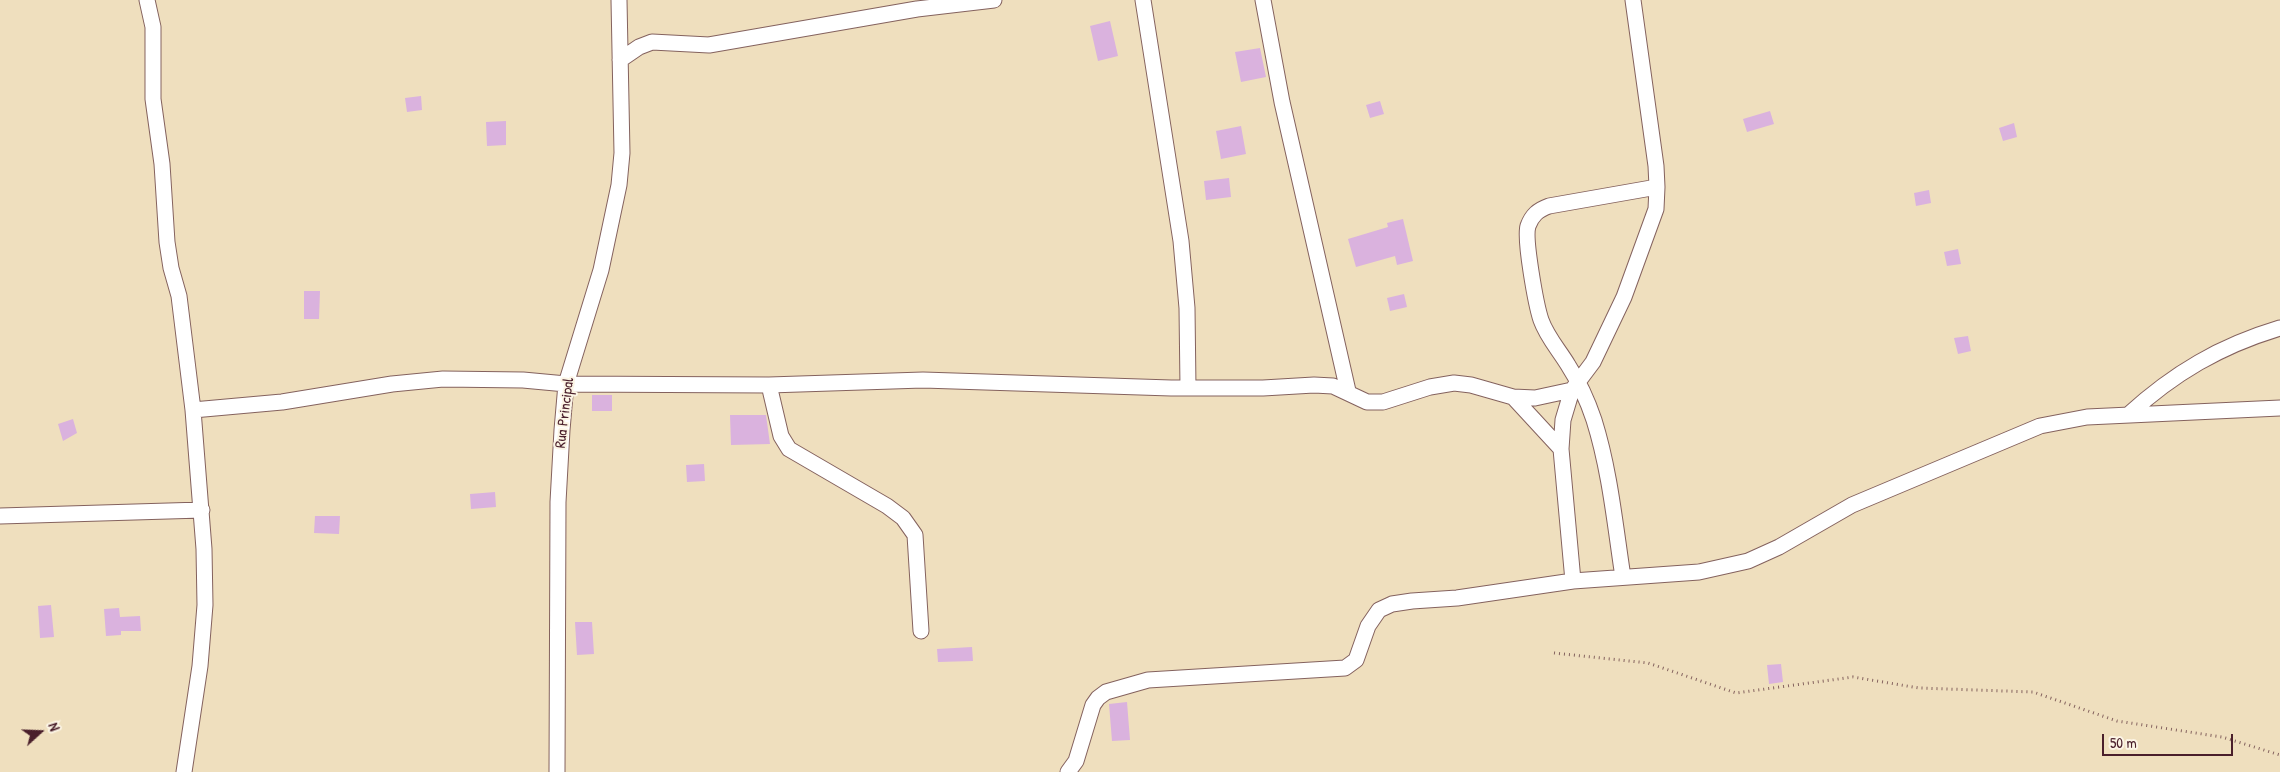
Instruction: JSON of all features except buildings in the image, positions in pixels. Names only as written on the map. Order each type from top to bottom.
[{"type":"street","points":[[147,0],[153,27],[153,99],[162,164],[167,242],[171,268],[179,296],[193,410],[202,510],[205,605],[200,666],[184,772]]},
{"type":"street","name":"Rua Principal","points":[[557,772],[558,502],[566,384],[601,270],[619,185],[622,153],[619,0]]},
{"type":"street","points":[[620,60],[639,47],[652,42],[709,45],[917,9],[994,0]]},
{"type":"street","points":[[1143,0],[1181,241],[1187,308],[1188,388]]},
{"type":"street","points":[[1263,0],[1282,102],[1348,392]]},
{"type":"street","points":[[1574,581],[1561,449],[1563,420],[1575,387],[1593,362],[1624,297],[1656,209],[1658,188],[1647,91],[1633,0]]},
{"type":"street","points":[[1623,577],[1604,457],[1593,418],[1575,387],[1541,319],[1532,273],[1527,228],[1531,218],[1538,211],[1549,206],[1658,188]]},
{"type":"street","points":[[2128,415],[2152,393],[2218,350],[2280,328]]},
{"type":"street","points":[[193,410],[282,402],[392,384],[443,379],[523,380],[566,384],[769,385],[923,380],[1188,388],[1263,388],[1314,385],[1333,386],[1367,402],[1383,402],[1430,387],[1454,383],[1471,385],[1513,397],[1535,398],[1575,387]]},
{"type":"street","points":[[769,385],[781,436],[788,449],[887,506],[903,518],[915,535],[921,631]]},
{"type":"street","points":[[1513,397],[1561,449]]},
{"type":"street","points":[[1068,772],[1076,761],[1092,705],[1098,698],[1113,689],[1148,680],[1345,668],[1356,660],[1368,626],[1379,610],[1392,604],[1457,598],[1574,581],[1699,572],[1748,561],[1852,506],[2040,426],[2087,417],[2280,408]]},
{"type":"street","points":[[0,516],[202,510]]},
{"type":"path","points":[[1554,653],[1648,663],[1736,693],[1853,677],[1919,688],[2033,692],[2117,721],[2222,737],[2280,755]]}]
